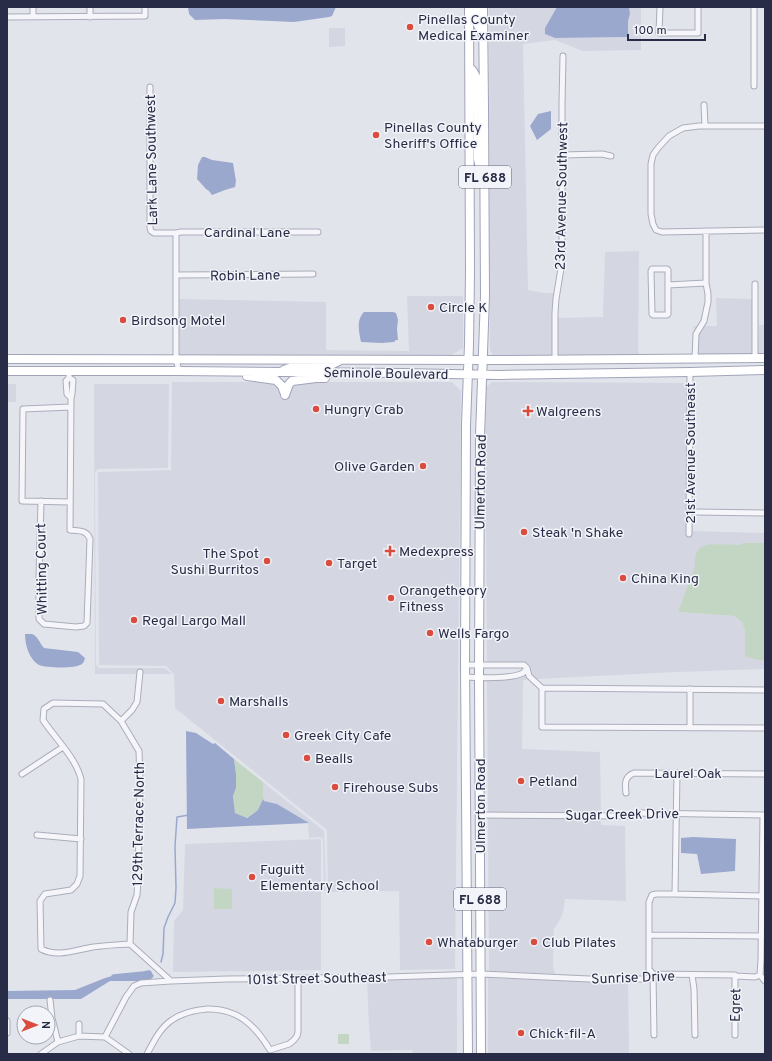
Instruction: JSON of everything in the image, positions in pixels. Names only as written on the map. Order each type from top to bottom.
[{"type":"main road","name":"Ulmerton Road","points":[[468,1054],[465,665],[466,441],[470,267],[469,7]]},
{"type":"main road","points":[[475,7],[475,20],[483,35]]},
{"type":"main road","name":"Ulmerton Road","points":[[481,1054],[479,666],[480,443],[483,374],[485,184],[483,7]]},
{"type":"main road","points":[[484,57],[470,68],[477,79],[478,159],[485,184]]},
{"type":"main road","name":"Seminole Boulevard","points":[[7,359],[555,360],[765,358]]},
{"type":"main road","points":[[280,372],[295,366],[330,365],[343,359]]},
{"type":"main road","points":[[690,372],[695,359]]},
{"type":"main road","points":[[728,371],[734,366],[749,364],[755,359]]},
{"type":"main road","name":"Seminole Boulevard","points":[[7,371],[69,374],[211,371],[483,374],[765,370]]},
{"type":"main road","points":[[211,371],[276,380],[282,386],[285,395],[289,384],[296,380],[327,378],[369,372]]},
{"type":"street","points":[[33,7],[33,17]]},
{"type":"street","points":[[90,7],[90,17]]},
{"type":"street","points":[[7,17],[146,16],[146,7]]},
{"type":"street","points":[[660,7],[660,33],[698,33],[698,7]]},
{"type":"street","points":[[754,7],[754,86]]},
{"type":"street","name":"23rd Avenue Southwest","points":[[555,360],[556,299],[562,262],[563,56]]},
{"type":"street","name":"Lark Lane Southwest","points":[[150,87],[150,228],[154,233],[176,233]]},
{"type":"street","points":[[704,105],[705,126]]},
{"type":"street","points":[[765,126],[705,126],[683,128],[669,136],[658,148],[653,155],[651,164],[651,206],[653,224],[656,230],[662,232],[765,230]]},
{"type":"street","points":[[562,155],[602,154],[611,156]]},
{"type":"street","points":[[695,359],[696,334],[704,321],[708,302],[706,283],[706,231]]},
{"type":"street","name":"Cardinal Lane","points":[[176,233],[318,232]]},
{"type":"street","points":[[176,233],[176,359],[179,371]]},
{"type":"street","points":[[668,270],[668,285],[668,314],[653,315],[651,271],[668,270]]},
{"type":"street","name":"Robin Lane","points":[[176,276],[314,274]]},
{"type":"street","points":[[668,285],[706,283]]},
{"type":"street","points":[[755,284],[755,359]]},
{"type":"street","name":"21st Avenue Southeast","points":[[689,534],[690,372]]},
{"type":"street","points":[[69,374],[73,380],[73,391],[67,391],[66,381],[69,374]]},
{"type":"street","name":"Whitting Court","points":[[67,391],[67,394],[71,398]]},
{"type":"street","name":"Whitting Court","points":[[41,501],[39,619],[44,624],[76,627],[84,626],[87,623],[88,610],[90,539],[88,534],[84,531],[70,530],[71,398],[73,391]]},
{"type":"street","points":[[70,502],[22,501],[23,409],[71,407]]},
{"type":"street","points":[[695,512],[765,513]]},
{"type":"street","points":[[465,665],[524,665],[527,668],[529,676],[542,688],[765,690]]},
{"type":"street","points":[[465,677],[507,677],[522,673],[527,668]]},
{"type":"street","points":[[121,721],[132,710],[137,702],[140,672]]},
{"type":"street","points":[[542,688],[542,727],[765,728]]},
{"type":"street","points":[[690,689],[690,728]]},
{"type":"street","name":"129th Terrace North","points":[[63,747],[42,720],[44,709],[53,703],[103,704],[121,721],[139,751],[140,781],[138,879],[137,895],[131,912],[130,944]]},
{"type":"street","points":[[22,774],[63,747],[80,772],[82,779],[80,876],[77,884],[71,890],[45,894],[40,900],[42,950],[48,953],[66,953],[89,948],[130,944],[171,981]]},
{"type":"street","name":"Laurel Oak","points":[[626,792],[625,782],[629,775],[634,773],[765,774]]},
{"type":"street","points":[[675,894],[677,773]]},
{"type":"street","name":"Sugar Creek Drive","points":[[480,815],[635,816],[642,813],[764,815]]},
{"type":"street","points":[[764,815],[762,896],[763,959],[760,975],[765,981]]},
{"type":"street","points":[[37,836],[81,838]]},
{"type":"street","points":[[654,1035],[653,974],[649,969],[649,902],[652,895],[675,894],[762,896]]},
{"type":"street","points":[[649,935],[762,936]]},
{"type":"street","name":"101st Street Southeast","points":[[106,1037],[126,997],[134,986],[140,983],[227,979],[481,974]]},
{"type":"street","name":"Sunrise Drive","points":[[481,974],[589,979],[646,979],[653,974],[736,976],[760,975]]},
{"type":"street","points":[[692,975],[694,989],[695,1035]]},
{"type":"street","name":"Egret","points":[[735,975],[735,1035]]},
{"type":"street","points":[[147,1054],[161,1031],[172,1020],[185,1013],[199,1010],[216,1009],[229,1012],[242,1018],[262,1037],[270,1052],[289,1044],[297,1036],[298,1032],[298,978]]},
{"type":"street","points":[[50,1000],[52,1018],[58,1042]]},
{"type":"street","points":[[7,1021],[7,1033]]},
{"type":"street","points":[[79,1024],[79,1036]]},
{"type":"street","points":[[41,1054],[58,1042],[79,1036],[106,1037],[129,1054]]},
{"type":"shaded area","points":[[489,7],[557,7],[545,28],[545,34],[555,38],[628,37],[628,21],[630,14],[629,7],[641,7],[641,50],[583,51],[555,40],[523,44],[528,290],[554,293],[552,313],[552,357],[493,357],[490,349]]},
{"type":"shaded area","points":[[329,28],[345,28],[345,46],[329,47]]},
{"type":"shaded area","points":[[639,251],[639,356],[558,357],[558,318],[603,317],[605,252]]},
{"type":"shaded area","points":[[407,296],[463,296],[463,348],[448,357],[269,357],[179,355],[179,299],[326,302],[326,350],[409,351]]},
{"type":"shaded area","points":[[716,298],[753,299],[752,355],[692,356],[694,326],[717,326]]},
{"type":"shaded area","points":[[759,325],[765,325],[765,355],[758,355]]},
{"type":"shaded area","points":[[172,382],[452,382],[461,391],[455,969],[400,970],[399,891],[328,892],[327,830],[175,708],[174,674],[166,666],[99,665],[98,472],[171,470]]},
{"type":"shaded area","points":[[492,382],[686,383],[686,537],[692,536],[692,514],[693,531],[765,533],[765,543],[707,545],[695,566],[678,612],[734,616],[742,622],[745,631],[746,655],[758,660],[765,660],[765,669],[537,679],[532,675],[530,665],[524,662],[487,663],[485,388]]},
{"type":"shaded area","points":[[7,384],[16,384],[16,402],[7,402]]},
{"type":"shaded area","points":[[94,384],[169,384],[168,468],[98,469],[95,472],[96,665],[99,668],[165,668],[172,674],[143,674],[143,669],[137,669],[137,674],[95,674]]},
{"type":"shaded area","points":[[526,673],[529,679],[523,680],[522,749],[600,752],[601,813],[488,812],[487,680]]},
{"type":"shaded area","points":[[263,782],[324,831],[326,891],[324,891],[323,839],[321,837],[309,838],[309,823],[277,804],[263,801]]},
{"type":"shaded area","points":[[488,817],[601,818],[601,825],[625,826],[626,901],[565,899],[561,918],[554,929],[553,965],[555,974],[489,972]]},
{"type":"shaded area","name":"Fuguitt Elementary School","points":[[321,839],[321,970],[173,972],[174,921],[183,910],[185,844]]},
{"type":"shaded area","points":[[457,977],[457,1054],[413,1054],[412,1050],[371,1051],[367,980]]},
{"type":"shaded area","points":[[488,978],[628,983],[629,1054],[488,1054]]},
{"type":"green space","points":[[743,543],[765,543],[765,660],[758,660],[745,656],[745,631],[742,622],[734,616],[678,612],[695,566],[696,555],[701,547],[721,544],[739,545]]},
{"type":"green space","points":[[234,759],[263,782],[263,799],[258,810],[246,818],[235,813],[233,796],[236,788],[236,774]]},
{"type":"green space","points":[[214,888],[232,889],[232,909],[214,909]]},
{"type":"green space","points":[[338,1034],[349,1034],[349,1044],[338,1044]]},
{"type":"water","points":[[188,7],[336,7],[332,16],[294,22],[224,19],[195,20],[189,14]]},
{"type":"water","points":[[557,7],[629,7],[630,14],[628,21],[628,37],[555,38],[545,34],[545,28]]},
{"type":"water","points":[[551,111],[551,129],[537,140],[530,126],[538,114]]},
{"type":"water","points":[[202,157],[233,163],[236,181],[235,187],[212,195],[197,179],[198,165]]},
{"type":"water","points":[[364,312],[396,313],[398,320],[398,340],[394,342],[382,343],[361,342],[359,322],[361,315]]},
{"type":"water","points":[[25,634],[32,634],[44,648],[78,652],[85,658],[84,662],[79,666],[74,667],[39,665],[30,655],[26,643]]},
{"type":"water","points":[[186,731],[196,733],[213,744],[215,743],[234,759],[236,774],[236,788],[233,796],[235,813],[247,818],[258,810],[263,799],[264,801],[277,804],[309,823],[187,829]]},
{"type":"water","points":[[693,837],[736,839],[735,871],[701,874],[697,854],[681,853],[681,838]]},
{"type":"water","points":[[146,971],[151,972],[154,976],[150,980],[110,981],[81,999],[7,999],[7,991],[75,990],[112,976],[139,976]]},
{"type":"waterway","points":[[161,962],[163,954],[164,928],[175,903],[175,846],[177,817],[189,815]]},
{"type":"waterway","points":[[114,977],[149,973]]},
{"type":"place","name":"Pinellas County Medical Examiner","points":[[410,27]]},
{"type":"place","name":"Pinellas County Sheriff's Office","points":[[376,135]]},
{"type":"place","name":"Circle K","points":[[431,307]]},
{"type":"place","name":"Birdsong Motel","points":[[123,320]]},
{"type":"place","name":"Hungry Crab","points":[[316,409]]},
{"type":"place","name":"Walgreens","points":[[528,411]]},
{"type":"place","name":"Olive Garden","points":[[423,466]]},
{"type":"place","name":"Steak 'n Shake","points":[[524,532]]},
{"type":"place","name":"Medexpress","points":[[390,551]]},
{"type":"place","name":"The Spot Sushi Burritos","points":[[267,561]]},
{"type":"place","name":"Target","points":[[329,563]]},
{"type":"place","name":"China King","points":[[623,578]]},
{"type":"place","name":"Orangetheory Fitness","points":[[391,598]]},
{"type":"place","name":"Regal Largo Mall","points":[[134,620]]},
{"type":"place","name":"Wells Fargo","points":[[430,633]]},
{"type":"place","name":"Marshalls","points":[[221,701]]},
{"type":"place","name":"Greek City Cafe","points":[[286,735]]},
{"type":"place","name":"Bealls","points":[[307,758]]},
{"type":"place","name":"Petland","points":[[521,781]]},
{"type":"place","name":"Firehouse Subs","points":[[335,787]]},
{"type":"place","name":"Fuguitt Elementary School","points":[[252,877]]},
{"type":"place","name":"Whataburger","points":[[429,942]]},
{"type":"place","name":"Club Pilates","points":[[534,942]]},
{"type":"place","name":"Chick-fil-A","points":[[521,1033]]}]
